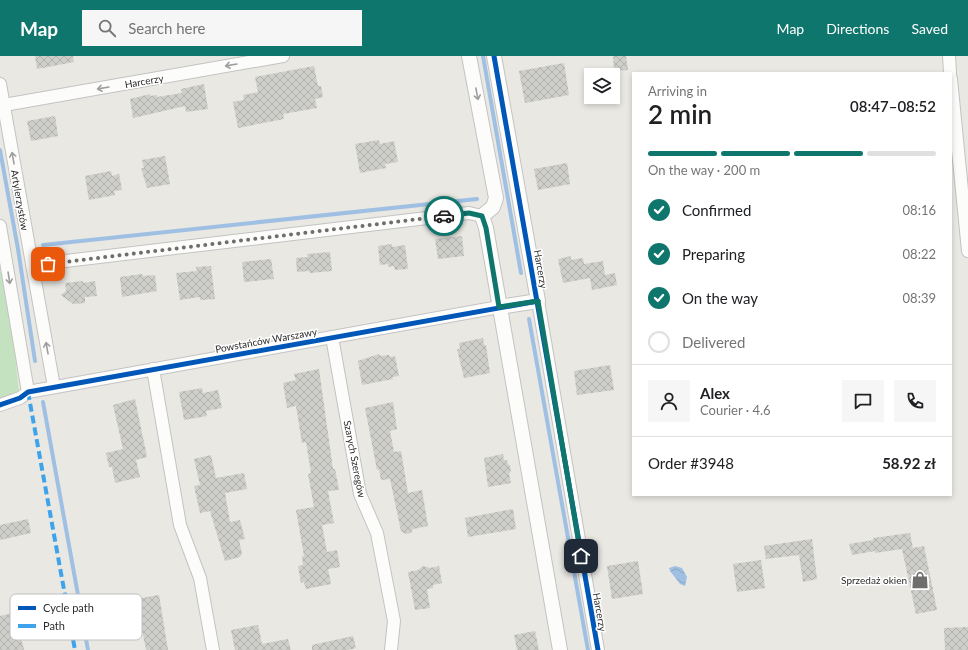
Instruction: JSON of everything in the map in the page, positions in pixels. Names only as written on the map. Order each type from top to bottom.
[{"type":"street","name":"Harcerzy","points":[[4,105],[283,56]]},
{"type":"street","points":[[469,56],[496,198],[493,207],[482,216]]},
{"type":"street","name":"Harcerzy","points":[[494,56],[598,650]]},
{"type":"street","points":[[949,56],[950,72]]},
{"type":"street","name":"Artylerzystów","points":[[0,84],[54,387]]},
{"type":"street","points":[[952,89],[968,251]]},
{"type":"street","points":[[32,265],[469,213],[482,216]]},
{"type":"street","points":[[482,216],[486,228],[560,650]]},
{"type":"street","points":[[0,226],[28,392]]},
{"type":"street","name":"Powstańców Warszawy","points":[[0,405],[20,398],[28,392],[538,301]]},
{"type":"street","name":"Szarych Szeregów","points":[[332,337],[360,494],[377,533],[394,621],[391,650]]},
{"type":"street","points":[[153,370],[180,525],[200,578],[213,650]]},
{"type":"green space","points":[[6,271],[20,401],[0,403],[0,272]]},
{"type":"water","points":[[675,566],[682,568],[687,577],[685,586],[680,584],[670,571],[669,568]]},
{"type":"building","points":[[35,56],[73,56],[74,62],[37,69]]},
{"type":"building","points":[[613,56],[626,56],[628,70],[620,71],[620,68],[614,68]]},
{"type":"building","points":[[564,63],[569,95],[525,103],[519,71]]},
{"type":"building","points":[[314,66],[318,86],[321,86],[323,97],[315,99],[317,108],[283,114],[284,119],[238,128],[233,102],[244,100],[243,95],[258,92],[255,77]]},
{"type":"building","points":[[204,84],[208,109],[186,112],[185,106],[133,118],[130,99],[150,94],[150,96],[157,95],[157,97],[182,93],[181,89]]},
{"type":"building","points":[[55,116],[58,136],[31,141],[27,121]]},
{"type":"building","points":[[379,140],[380,144],[394,141],[398,162],[385,164],[386,168],[360,173],[355,144]]},
{"type":"building","points":[[165,156],[170,184],[147,188],[141,168],[144,168],[142,160]]},
{"type":"building","points":[[567,163],[570,184],[538,190],[534,169]]},
{"type":"building","points":[[111,171],[112,176],[119,174],[122,190],[114,191],[115,195],[89,200],[85,176]]},
{"type":"building","points":[[462,236],[464,256],[438,259],[435,239]]},
{"type":"building","points":[[392,244],[392,247],[405,245],[408,269],[395,270],[394,266],[388,267],[388,264],[380,265],[378,246]]},
{"type":"building","points":[[330,252],[332,271],[310,273],[309,271],[297,272],[296,258],[308,257],[307,254]]},
{"type":"building","points":[[571,256],[571,260],[583,258],[584,264],[603,261],[605,275],[615,273],[617,285],[592,290],[590,278],[563,283],[558,259]]},
{"type":"building","points":[[271,259],[274,279],[244,282],[242,262]]},
{"type":"building","points":[[211,266],[215,299],[200,300],[200,297],[180,300],[176,273],[197,271],[196,267]]},
{"type":"building","points":[[142,274],[143,276],[155,275],[157,291],[122,297],[120,277]]},
{"type":"building","points":[[83,281],[83,283],[95,281],[97,296],[85,297],[85,303],[73,304],[61,295],[66,291],[65,283]]},
{"type":"building","points":[[483,338],[484,345],[486,345],[490,373],[464,378],[457,349],[460,349],[459,343]]},
{"type":"building","points":[[379,354],[380,356],[395,356],[399,376],[392,377],[393,379],[362,385],[358,361]]},
{"type":"building","points":[[610,365],[614,390],[577,395],[574,371]]},
{"type":"building","points":[[319,369],[333,469],[335,469],[339,490],[328,491],[334,523],[322,525],[327,552],[337,550],[340,567],[328,569],[331,584],[306,589],[304,582],[301,583],[298,566],[303,565],[302,556],[304,556],[296,510],[314,507],[308,474],[311,473],[306,442],[302,443],[296,406],[287,408],[283,383],[296,380],[294,374]]},
{"type":"building","points":[[202,388],[203,393],[218,390],[222,408],[206,411],[207,416],[184,420],[179,392]]},
{"type":"building","points":[[135,399],[147,457],[136,460],[140,477],[115,483],[112,467],[109,467],[106,453],[123,449],[113,405]]},
{"type":"building","points":[[393,402],[397,429],[390,431],[394,452],[401,451],[408,493],[422,490],[428,526],[413,529],[411,533],[406,534],[401,531],[390,479],[381,480],[379,469],[377,470],[365,408]]},
{"type":"building","points":[[503,454],[504,460],[507,460],[510,466],[511,471],[509,474],[511,483],[488,487],[484,458]]},
{"type":"building","points":[[211,455],[216,478],[244,473],[247,489],[225,493],[230,522],[240,520],[245,539],[239,540],[242,553],[240,557],[225,561],[210,511],[200,513],[194,486],[200,485],[194,459]]},
{"type":"building","points":[[513,509],[516,529],[468,537],[465,518]]},
{"type":"building","points":[[28,519],[31,533],[0,540],[0,525]]},
{"type":"building","name":"Sprzedaż okien","points":[[910,533],[913,548],[924,546],[937,610],[916,614],[902,549],[875,553],[875,551],[852,555],[849,544],[873,540],[873,538]]},
{"type":"building","points":[[812,539],[817,579],[803,582],[799,555],[766,559],[764,546]]},
{"type":"building","points":[[761,560],[765,588],[737,592],[733,564]]},
{"type":"building","points":[[638,561],[643,594],[612,599],[607,566]]},
{"type":"building","points":[[423,566],[430,568],[439,566],[442,583],[433,585],[433,588],[427,589],[430,608],[415,610],[408,572],[418,570]]},
{"type":"building","points":[[159,595],[168,650],[146,650],[142,630],[142,598]]},
{"type":"building","points":[[10,614],[10,640],[22,640],[24,650],[0,650],[0,616]]},
{"type":"building","points":[[258,625],[262,644],[288,639],[291,650],[235,650],[231,630]]},
{"type":"building","points":[[968,627],[968,650],[945,650],[944,628]]},
{"type":"building","points":[[535,631],[539,650],[517,650],[514,635]]},
{"type":"building","points":[[353,636],[356,648],[348,650],[312,650],[312,645]]},
{"type":"waterway","points":[[483,56],[521,273]]},
{"type":"waterway","points":[[0,150],[18,249],[35,361]]},
{"type":"waterway","points":[[43,245],[477,199]]},
{"type":"waterway","points":[[529,319],[588,650]]},
{"type":"waterway","points":[[43,402],[78,594]]},
{"type":"waterway","points":[[86,640],[88,650]]},
{"type":"marked path","points":[[28,392],[65,594]]},
{"type":"marked path","points":[[73,640],[75,650]]},
{"type":"cycle path","points":[[494,56],[598,650]]},
{"type":"cycle path","points":[[0,405],[20,398],[28,392],[538,301]]},
{"type":"way so far","points":[[48,264],[444,216]]},
{"type":"place","name":"Sprzedaż okien","points":[[920,580]]},
{"type":"route","points":[[444,216],[469,213],[482,216],[486,228],[499,307],[538,301],[581,556]]}]
